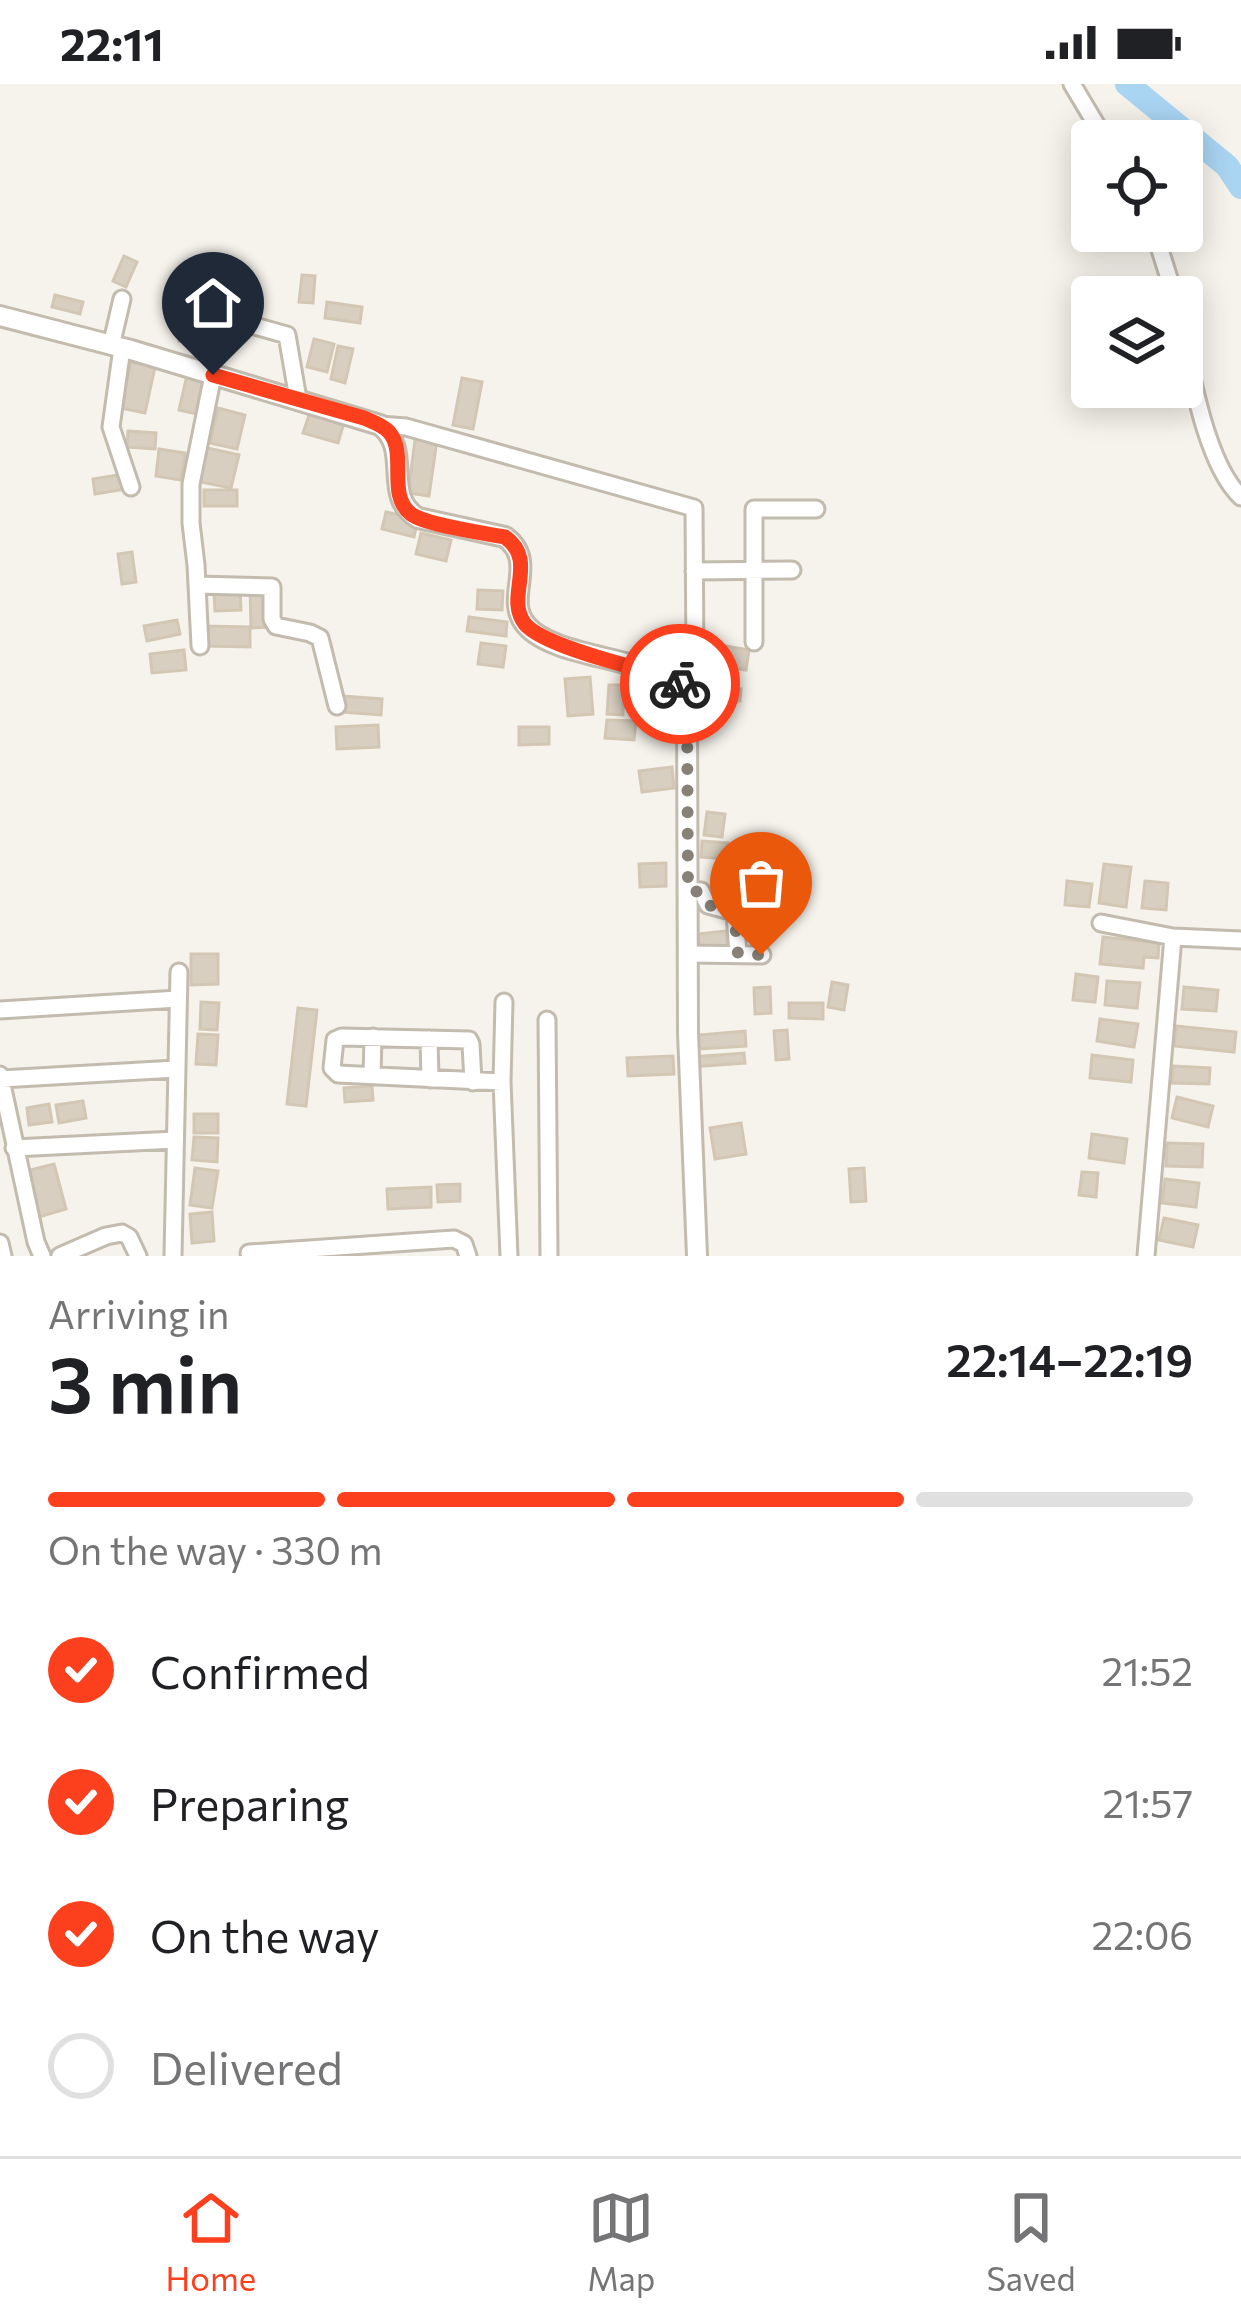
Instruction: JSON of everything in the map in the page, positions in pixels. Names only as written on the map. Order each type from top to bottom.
[{"type":"street","points":[[1072,84],[1093,120]]},
{"type":"street","points":[[122,299],[111,427],[131,487]]},
{"type":"street","points":[[0,316],[380,425],[406,427],[694,508],[694,668],[693,676],[682,686]]},
{"type":"street","points":[[250,326],[287,335],[298,398]]},
{"type":"street","points":[[200,646],[191,484],[213,375]]},
{"type":"street","points":[[1201,408],[1224,478],[1241,497]]},
{"type":"street","points":[[380,425],[395,441],[401,501],[410,513],[505,537],[515,544],[521,557],[519,611],[526,625],[552,641],[666,676],[682,686],[687,701],[688,1055],[697,1256]]},
{"type":"street","points":[[754,642],[754,509],[816,509]]},
{"type":"street","points":[[694,572],[793,570]]},
{"type":"street","points":[[197,585],[272,587],[276,626],[310,633],[322,642],[337,706]]},
{"type":"street","points":[[733,887],[738,954]]},
{"type":"street","points":[[688,890],[700,892],[708,905],[734,912]]},
{"type":"street","points":[[1101,923],[1173,937],[1241,940]]},
{"type":"street","points":[[1146,1256],[1173,937]]},
{"type":"street","points":[[688,954],[761,955]]},
{"type":"street","points":[[173,1256],[179,972]]},
{"type":"street","points":[[0,1010],[178,1000]]},
{"type":"street","points":[[504,1002],[509,1256]]},
{"type":"street","points":[[547,1020],[549,1256]]},
{"type":"street","points":[[372,1076],[373,1037]]},
{"type":"street","points":[[472,1082],[469,1040],[338,1038],[333,1046],[332,1068],[338,1074],[472,1082],[502,1082]]},
{"type":"street","points":[[429,1039],[430,1079]]},
{"type":"street","points":[[42,1256],[35,1242],[0,1077],[176,1069]]},
{"type":"street","points":[[14,1148],[175,1141]]},
{"type":"street","points":[[60,1256],[122,1233],[138,1256]]},
{"type":"street","points":[[249,1253],[384,1251],[458,1240],[468,1256]]},
{"type":"street","points":[[0,1243],[3,1256]]},
{"type":"building","points":[[124,256],[137,262],[126,287],[113,281]]},
{"type":"building","points":[[302,275],[315,276],[313,303],[299,302]]},
{"type":"building","points":[[55,295],[83,302],[80,314],[52,307]]},
{"type":"building","points":[[327,302],[362,307],[360,323],[325,318]]},
{"type":"building","points":[[188,307],[205,311],[197,345],[179,341]]},
{"type":"building","points":[[220,312],[245,318],[242,333],[216,327]]},
{"type":"building","points":[[314,339],[334,344],[327,372],[307,367]]},
{"type":"building","points":[[338,346],[353,349],[345,383],[331,379]]},
{"type":"building","points":[[131,362],[155,367],[145,413],[121,408]]},
{"type":"building","points":[[187,375],[205,379],[197,414],[179,410]]},
{"type":"building","points":[[462,378],[482,382],[473,429],[453,425]]},
{"type":"building","points":[[312,406],[346,416],[338,443],[303,433]]},
{"type":"building","points":[[218,408],[245,415],[237,449],[210,443]]},
{"type":"building","points":[[128,431],[156,433],[155,449],[127,447]]},
{"type":"building","points":[[416,433],[437,440],[429,496],[408,493]]},
{"type":"building","points":[[203,447],[239,455],[231,488],[196,481]]},
{"type":"building","points":[[159,449],[185,453],[181,480],[156,476]]},
{"type":"building","points":[[124,474],[126,489],[95,494],[93,479]]},
{"type":"building","points":[[204,490],[237,490],[237,506],[204,506]]},
{"type":"building","points":[[386,512],[418,519],[414,537],[382,529]]},
{"type":"building","points":[[421,533],[451,540],[446,561],[416,554]]},
{"type":"building","points":[[132,552],[136,582],[122,584],[118,554]]},
{"type":"building","points":[[240,588],[241,610],[215,611],[214,590]]},
{"type":"building","points":[[250,588],[270,588],[271,627],[251,628]]},
{"type":"building","points":[[478,590],[503,591],[502,610],[477,609]]},
{"type":"building","points":[[469,617],[507,622],[506,636],[467,631]]},
{"type":"building","points":[[177,620],[180,634],[147,641],[144,626]]},
{"type":"building","points":[[203,626],[250,627],[250,647],[203,646]]},
{"type":"building","points":[[481,643],[506,646],[503,667],[478,664]]},
{"type":"building","points":[[720,645],[749,650],[746,670],[717,662]]},
{"type":"building","points":[[184,650],[186,670],[152,673],[150,654]]},
{"type":"building","points":[[590,677],[593,714],[568,716],[565,679]]},
{"type":"building","points":[[609,685],[624,685],[623,715],[607,714]]},
{"type":"building","points":[[707,687],[741,689],[740,701],[706,699]]},
{"type":"building","points":[[343,696],[382,699],[381,715],[342,712]]},
{"type":"building","points":[[607,720],[636,721],[634,740],[605,738]]},
{"type":"building","points":[[378,725],[379,747],[337,749],[336,727]]},
{"type":"building","points":[[519,727],[549,727],[549,744],[519,745]]},
{"type":"building","points":[[672,767],[674,788],[642,792],[639,771]]},
{"type":"building","points":[[707,812],[725,814],[722,837],[704,835]]},
{"type":"building","points":[[702,841],[728,843],[727,859],[701,857]]},
{"type":"building","points":[[666,863],[666,886],[640,887],[639,864]]},
{"type":"building","points":[[744,863],[791,865],[790,884],[743,882]]},
{"type":"building","points":[[1104,864],[1131,867],[1126,907],[1099,903]]},
{"type":"building","points":[[1067,881],[1092,884],[1089,907],[1065,905]]},
{"type":"building","points":[[1145,881],[1168,883],[1166,910],[1142,908]]},
{"type":"building","points":[[747,918],[772,921],[770,939],[745,937]]},
{"type":"building","points":[[726,931],[728,949],[700,952],[698,934]]},
{"type":"building","points":[[1103,937],[1159,943],[1158,958],[1144,957],[1143,968],[1100,964]]},
{"type":"building","points":[[191,954],[218,954],[218,984],[191,985]]},
{"type":"building","points":[[1076,974],[1098,977],[1095,1002],[1073,1000]]},
{"type":"building","points":[[1107,981],[1140,983],[1137,1008],[1105,1005]]},
{"type":"building","points":[[832,982],[848,985],[844,1010],[828,1007]]},
{"type":"building","points":[[770,987],[771,1013],[755,1014],[754,988]]},
{"type":"building","points":[[1184,987],[1218,990],[1216,1011],[1182,1009]]},
{"type":"building","points":[[201,1002],[219,1003],[217,1030],[200,1029]]},
{"type":"building","points":[[789,1003],[823,1003],[823,1019],[789,1018]]},
{"type":"building","points":[[298,1008],[317,1010],[306,1106],[287,1104]]},
{"type":"building","points":[[1100,1019],[1138,1024],[1134,1047],[1097,1041]]},
{"type":"building","points":[[1176,1026],[1236,1032],[1234,1052],[1174,1046]]},
{"type":"building","points":[[787,1030],[789,1059],[776,1060],[774,1031]]},
{"type":"building","points":[[745,1031],[746,1046],[699,1049],[698,1035]]},
{"type":"building","points":[[198,1034],[218,1035],[216,1065],[196,1064]]},
{"type":"building","points":[[744,1053],[745,1063],[692,1067],[692,1057]]},
{"type":"building","points":[[1092,1055],[1133,1060],[1131,1082],[1090,1078]]},
{"type":"building","points":[[673,1056],[674,1074],[628,1076],[627,1058]]},
{"type":"building","points":[[1173,1066],[1210,1068],[1209,1084],[1172,1083]]},
{"type":"building","points":[[372,1086],[373,1100],[345,1102],[344,1088]]},
{"type":"building","points":[[1177,1097],[1213,1106],[1208,1127],[1172,1118]]},
{"type":"building","points":[[83,1101],[86,1118],[59,1123],[56,1105]]},
{"type":"building","points":[[49,1104],[52,1122],[29,1125],[27,1108]]},
{"type":"building","points":[[194,1114],[218,1114],[218,1133],[194,1133]]},
{"type":"building","points":[[741,1123],[746,1154],[715,1159],[710,1128]]},
{"type":"building","points":[[1092,1134],[1127,1139],[1124,1163],[1089,1158]]},
{"type":"building","points":[[194,1137],[218,1138],[217,1162],[192,1160]]},
{"type":"building","points":[[1167,1143],[1203,1144],[1202,1167],[1166,1166]]},
{"type":"building","points":[[54,1164],[66,1209],[39,1217],[26,1171]]},
{"type":"building","points":[[195,1168],[218,1171],[212,1208],[190,1205]]},
{"type":"building","points":[[864,1168],[866,1201],[851,1202],[849,1169]]},
{"type":"building","points":[[1082,1172],[1098,1173],[1096,1197],[1079,1195]]},
{"type":"building","points":[[1165,1179],[1199,1183],[1196,1207],[1162,1203]]},
{"type":"building","points":[[460,1184],[460,1201],[438,1202],[437,1185]]},
{"type":"building","points":[[431,1187],[431,1207],[388,1209],[387,1189]]},
{"type":"building","points":[[212,1212],[214,1241],[192,1243],[190,1214]]},
{"type":"building","points":[[1164,1218],[1198,1225],[1193,1247],[1159,1240]]},
{"type":"waterway","points":[[1127,84],[1227,166],[1241,187]]},
{"type":"way so far","points":[[680,684],[687,701],[688,890],[700,892],[708,905],[734,912],[738,954],[761,955]]},
{"type":"route","points":[[213,375],[386,428],[395,441],[404,508],[418,518],[505,537],[515,544],[521,557],[519,611],[526,625],[552,641],[680,684]]}]
